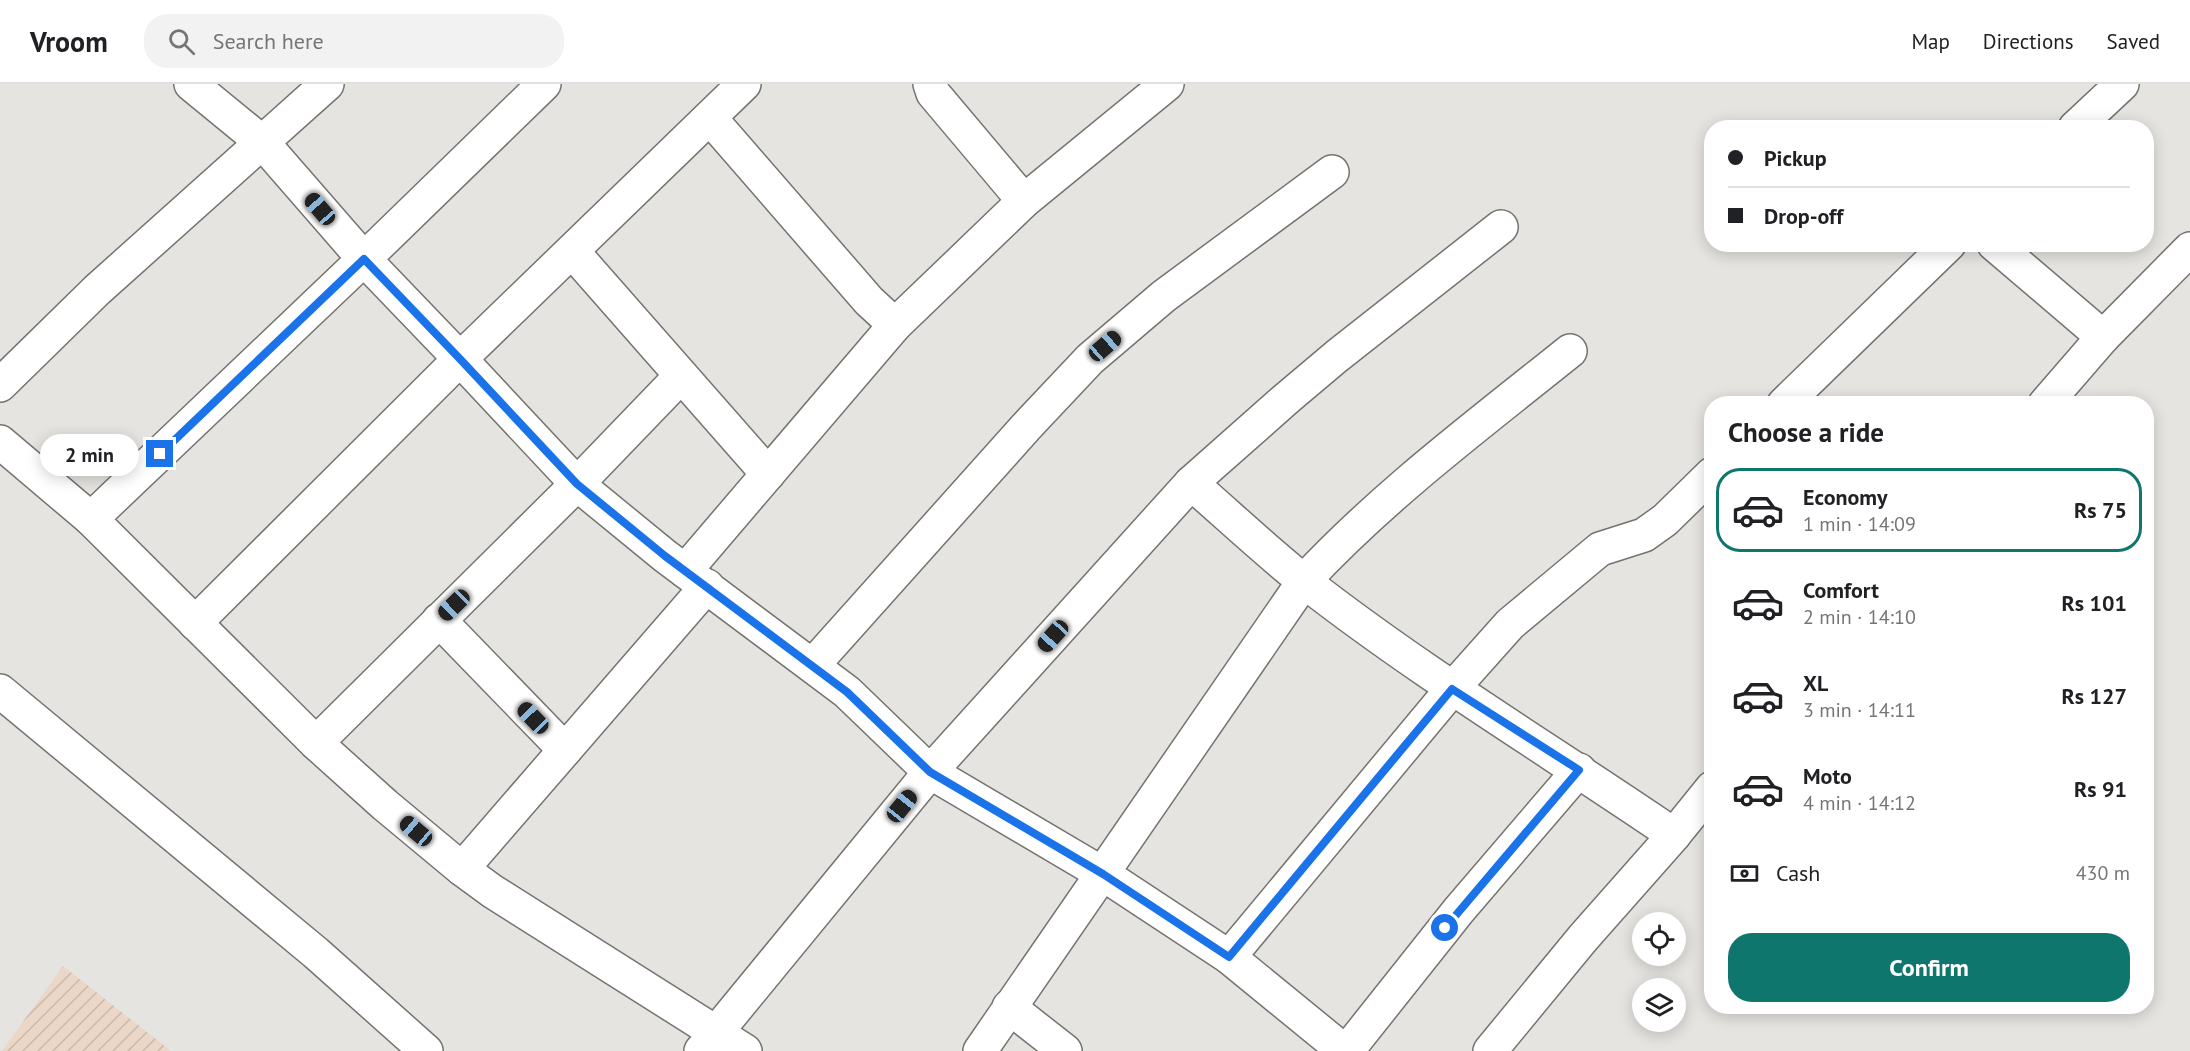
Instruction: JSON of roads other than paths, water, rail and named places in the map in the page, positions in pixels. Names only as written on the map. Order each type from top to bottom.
[{"type":"street","points":[[191,84],[262,143],[364,259],[577,484],[696,579],[847,692],[930,772],[1103,874],[1229,957],[1345,1051],[1459,910],[1579,770]]},
{"type":"street","points":[[0,385],[97,290],[327,84]]},
{"type":"street","points":[[92,519],[544,84]]},
{"type":"street","points":[[195,622],[460,359],[744,84]]},
{"type":"street","points":[[930,84],[933,93],[1024,201]]},
{"type":"street","points":[[462,869],[565,750],[696,579],[768,474],[895,325],[1024,201],[1167,84]]},
{"type":"street","points":[[2084,120],[2122,84]]},
{"type":"street","points":[[710,118],[869,301],[895,325]]},
{"type":"street","points":[[813,665],[1026,427],[1090,359],[1164,296],[1332,172]]},
{"type":"street","points":[[709,1042],[930,772],[1191,483],[1337,356],[1502,227]]},
{"type":"street","points":[[2052,396],[2103,337],[2190,249]]},
{"type":"street","points":[[572,251],[768,474]]},
{"type":"street","points":[[1792,396],[1941,252]]},
{"type":"street","points":[[2003,252],[2103,337]]},
{"type":"street","points":[[980,1051],[1304,582],[1342,540],[1384,501],[1570,351]]},
{"type":"street","points":[[316,743],[577,484],[681,376]]},
{"type":"street","points":[[0,442],[92,519],[316,743],[385,805],[462,869],[709,1042],[745,1051]]},
{"type":"street","points":[[1229,957],[1452,689],[1510,624],[1600,549],[1644,535],[1658,525],[1704,482]]},
{"type":"street","points":[[1191,483],[1304,582],[1452,689],[1579,770],[1674,835]]},
{"type":"street","points":[[439,620],[565,750]]},
{"type":"street","points":[[0,691],[316,953],[426,1051]]},
{"type":"street","points":[[1490,1051],[1583,938],[1704,798]]},
{"type":"street","points":[[1009,1007],[1065,1051]]}]
